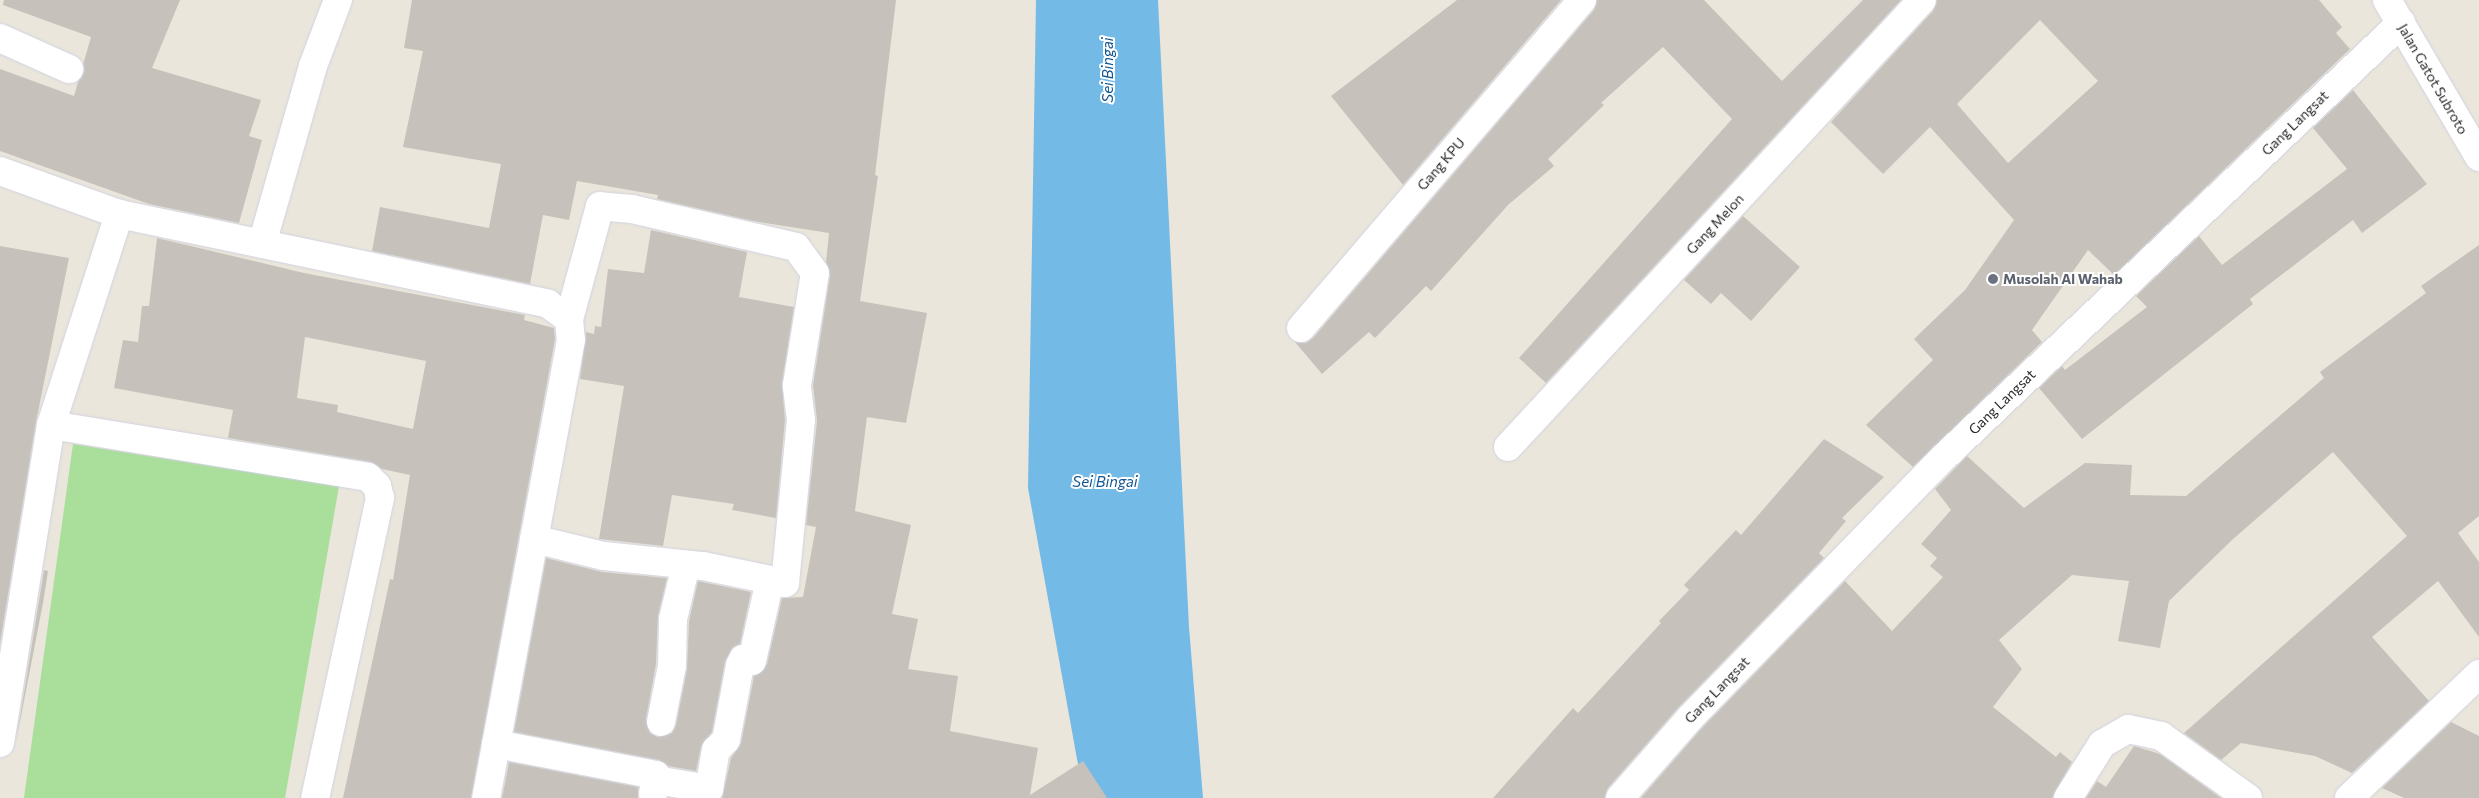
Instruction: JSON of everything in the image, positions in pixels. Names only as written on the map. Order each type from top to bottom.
[{"type":"street","points":[[262,244],[313,66],[338,0]]},
{"type":"street","name":"Gang KPU","points":[[1301,328],[1582,0]]},
{"type":"street","name":"Gang Melon","points":[[1508,447],[1922,0]]},
{"type":"street","name":"Jalan Gatot Subroto","points":[[2387,0],[2478,152]]},
{"type":"street","name":"Gang Langsat","points":[[1620,798],[1690,718],[1943,458],[2401,23]]},
{"type":"street","points":[[0,38],[69,69]]},
{"type":"street","points":[[0,171],[119,214],[548,304],[569,319]]},
{"type":"street","points":[[486,798],[534,539],[571,340],[569,319],[600,206],[632,209],[796,246],[816,273],[797,385],[801,420],[785,583],[686,565],[604,556],[534,539]]},
{"type":"street","points":[[0,743],[51,425],[119,214]]},
{"type":"street","points":[[51,425],[368,477],[377,486],[380,498],[315,798]]},
{"type":"street","points":[[661,722],[672,666],[674,619],[686,565]]},
{"type":"street","points":[[496,744],[656,775],[654,789],[710,794],[716,750],[726,740],[740,665],[743,660],[752,661],[770,580]]},
{"type":"street","points":[[2349,798],[2479,674]]},
{"type":"street","points":[[2068,798],[2102,744],[2128,729],[2161,736],[2248,798]]},
{"type":"green space","points":[[73,444],[339,486],[285,798],[24,798]]},
{"type":"water","name":"Sei Bingai","points":[[1036,0],[1158,0],[1189,627],[1203,798],[1086,798],[1077,759],[1028,488]]},
{"type":"building","points":[[4,0],[180,0],[152,68],[261,100],[249,136],[262,140],[239,223],[149,204],[0,151],[0,69],[74,96],[91,37],[3,5]]},
{"type":"building","points":[[412,0],[896,0],[875,175],[878,176],[860,301],[927,313],[906,423],[867,417],[855,511],[911,525],[892,614],[918,619],[908,669],[958,676],[950,731],[1038,748],[1030,795],[1083,761],[1107,798],[722,798],[731,758],[741,743],[754,676],[767,664],[782,598],[803,597],[816,527],[806,525],[817,421],[813,385],[830,275],[826,262],[829,233],[753,221],[657,199],[658,195],[577,181],[569,220],[543,215],[530,284],[372,251],[380,207],[489,228],[501,164],[403,147],[423,51],[404,48]]},
{"type":"building","points":[[1457,0],[1561,0],[1403,185],[1331,96]]},
{"type":"building","points":[[1597,0],[1704,0],[1782,81],[1863,0],[1901,0],[1546,383],[1519,358],[1732,119],[1663,47],[1601,103],[1604,105],[1548,159],[1554,166],[1508,205],[1431,291],[1426,286],[1375,338],[1369,332],[1322,374],[1295,342],[1306,343],[1313,338],[1594,10]]},
{"type":"building","points":[[1937,0],[2319,0],[2342,27],[2336,33],[2350,49],[2114,275],[2088,250],[2032,330],[2042,342],[1913,467],[1866,425],[1933,360],[1914,339],[1965,290],[2014,220],[1930,127],[1883,174],[1831,122],[1933,11]],"holes":[[[2040,20],[2098,81],[2008,163],[1957,104]]]},
{"type":"building","points":[[2353,90],[2427,184],[2362,233],[2353,220],[2250,299],[2253,304],[2082,439],[2039,388],[2062,366],[2065,370],[2147,307],[2136,296],[2199,236],[2222,265],[2347,169],[2313,128]]},
{"type":"building","points":[[1743,216],[1800,267],[1751,321],[1721,293],[1711,304],[1684,280]]},
{"type":"building","points":[[651,230],[747,252],[739,297],[794,307],[782,383],[785,420],[776,518],[732,510],[734,504],[672,495],[663,546],[599,539],[624,386],[580,379],[586,332],[594,334],[595,326],[601,327],[608,269],[644,273]]},
{"type":"building","points":[[157,238],[304,273],[525,315],[524,320],[554,328],[555,339],[471,798],[343,798],[390,579],[393,580],[410,475],[382,469],[371,462],[228,438],[233,410],[114,388],[123,340],[138,342],[142,306],[149,306]],"holes":[[[305,337],[426,361],[413,429],[337,412],[338,405],[297,398]]]},
{"type":"building","points":[[2479,245],[2479,516],[2458,533],[2479,562],[2479,637],[2438,581],[2372,637],[2429,701],[2352,773],[2315,756],[2241,743],[2221,760],[2184,733],[2407,536],[2333,452],[2232,540],[2169,601],[2160,648],[2118,641],[2129,581],[2072,575],[1999,640],[2022,669],[1993,707],[2056,757],[2060,752],[2072,762],[2052,798],[1641,798],[1701,729],[1845,581],[1892,631],[1943,577],[1930,566],[1937,558],[1921,544],[1951,510],[1935,489],[1967,456],[2024,508],[2085,463],[2132,465],[2130,495],[2186,496],[2324,378],[2320,372],[2426,293],[2421,286]]},
{"type":"building","points":[[0,246],[69,258],[36,422],[0,644]]},
{"type":"building","points":[[1824,439],[1884,477],[1842,518],[1846,521],[1819,553],[1824,558],[1678,708],[1608,788],[1605,798],[1493,798],[1573,708],[1578,713],[1661,623],[1659,621],[1689,590],[1684,585],[1736,530],[1741,535]]},
{"type":"building","points":[[546,558],[602,572],[667,578],[658,616],[656,664],[646,719],[650,733],[658,737],[672,733],[676,725],[687,669],[689,621],[698,581],[751,592],[740,644],[733,647],[725,662],[712,732],[701,747],[696,771],[668,766],[659,760],[514,732]]},
{"type":"building","points":[[44,570],[48,571],[43,603],[16,742]]},
{"type":"building","points":[[2451,722],[2479,736],[2479,798],[2404,798],[2382,788]]},
{"type":"building","points":[[2134,746],[2160,754],[2221,798],[2086,798],[2097,781],[2106,787]]},
{"type":"building","points":[[509,762],[638,787],[638,798],[502,798]]},
{"type":"place","name":"Musolah Al Wahab","points":[[1993,279]]}]
